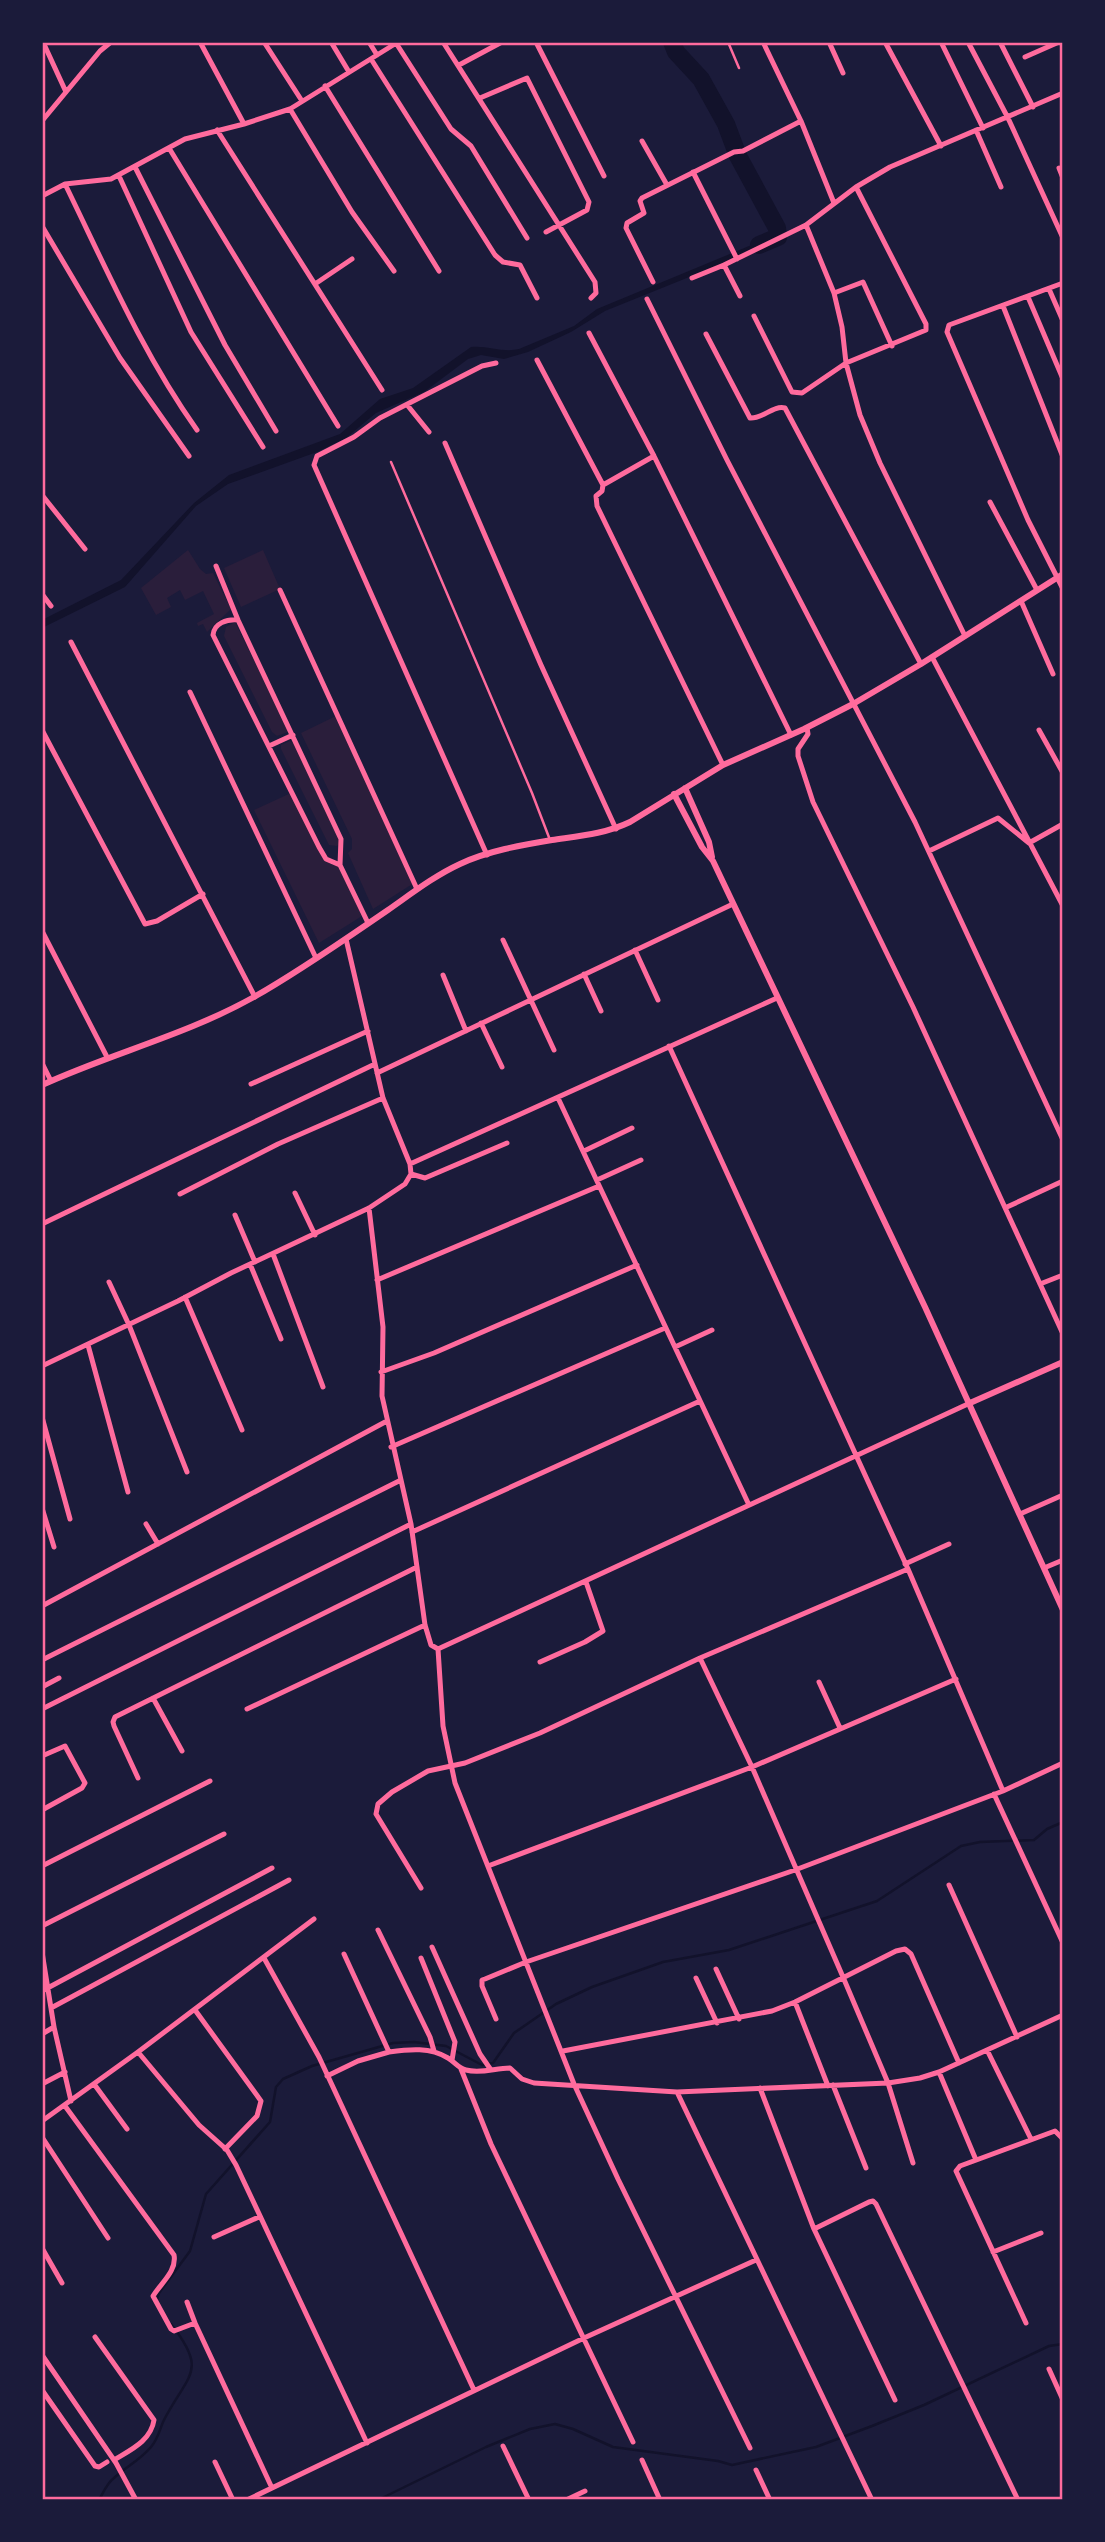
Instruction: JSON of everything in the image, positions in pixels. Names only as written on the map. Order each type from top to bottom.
[{"type":"street","points":[[43,42],[66,92]]},
{"type":"street","points":[[95,42],[100,51]]},
{"type":"street","points":[[43,116],[111,42]]},
{"type":"street","points":[[200,42],[244,124]]},
{"type":"street","points":[[264,42],[302,101]]},
{"type":"street","points":[[331,42],[349,72]]},
{"type":"street","points":[[369,42],[374,57],[495,255],[503,262],[520,265],[537,298]]},
{"type":"street","points":[[443,42],[595,282],[596,293],[591,298]]},
{"type":"street","points":[[459,65],[502,42]]},
{"type":"street","points":[[536,42],[604,176]]},
{"type":"street","points":[[763,42],[801,121],[834,203]]},
{"type":"street","points":[[829,42],[843,73]]},
{"type":"street","points":[[885,42],[941,146]]},
{"type":"street","points":[[941,42],[980,129],[1001,187]]},
{"type":"street","points":[[968,42],[1008,118],[1063,238]]},
{"type":"street","points":[[1000,42],[1033,107]]},
{"type":"street","points":[[1025,57],[1059,42]]},
{"type":"street","points":[[42,196],[65,184],[104,181],[119,176],[186,139],[290,109],[397,43],[451,129],[471,146],[527,238]]},
{"type":"street","points":[[480,98],[523,78],[530,81],[589,202],[587,210],[546,232]]},
{"type":"street","points":[[326,86],[439,271]]},
{"type":"street","points":[[692,278],[806,225],[856,187],[890,167],[1063,93]]},
{"type":"street","points":[[290,109],[352,212],[394,271]]},
{"type":"street","points":[[653,282],[626,225],[644,213],[640,201],[642,198],[801,121]]},
{"type":"street","points":[[217,130],[382,390]]},
{"type":"street","points":[[642,141],[667,185]]},
{"type":"street","points":[[169,148],[338,426]]},
{"type":"street","points":[[135,167],[225,345],[276,431]]},
{"type":"street","points":[[1059,168],[1063,178]]},
{"type":"street","points":[[693,172],[737,258]]},
{"type":"street","points":[[119,176],[187,325],[263,447]]},
{"type":"street","points":[[65,184],[127,315],[165,383],[197,430]]},
{"type":"street","points":[[754,316],[792,392],[802,393],[846,363],[926,330],[926,324],[856,187]]},
{"type":"street","points":[[806,225],[834,293],[842,327],[846,363],[860,415],[880,463],[965,636]]},
{"type":"street","points":[[42,226],[114,348],[189,456]]},
{"type":"street","points":[[314,284],[352,259]]},
{"type":"street","points":[[724,265],[740,296]]},
{"type":"street","points":[[834,293],[863,282],[892,346]]},
{"type":"street","points":[[1063,284],[949,325],[947,334],[1028,520],[1060,575],[1063,589]]},
{"type":"street","points":[[1049,289],[1063,321]]},
{"type":"street","points":[[1028,297],[1063,379]]},
{"type":"street","points":[[647,299],[929,852],[1063,1140]]},
{"type":"street","points":[[1003,306],[1063,457]]},
{"type":"street","points":[[589,333],[654,456],[791,735]]},
{"type":"street","points":[[706,334],[750,418],[755,419],[777,408],[785,408],[920,664]]},
{"type":"street","points":[[537,360],[603,485],[602,491],[596,495],[597,506],[723,765]]},
{"type":"street","points":[[487,855],[314,465],[317,456],[354,437],[380,418],[482,366],[496,363]]},
{"type":"street","points":[[408,406],[429,432]]},
{"type":"street","points":[[445,443],[541,665],[616,829]]},
{"type":"street","points":[[603,485],[654,456]]},
{"type":"street","points":[[42,495],[85,549]]},
{"type":"street","points":[[990,502],[1037,590]]},
{"type":"street","points":[[216,566],[238,620],[341,839],[340,865],[368,923]]},
{"type":"street","points":[[42,1085],[107,1057],[177,1034],[255,997],[316,958],[347,944],[368,923],[444,872],[487,855],[550,840],[616,829],[723,765],[807,728],[853,704],[1060,575]]},
{"type":"street","points":[[280,590],[417,890]]},
{"type":"street","points":[[42,594],[51,606]]},
{"type":"street","points":[[1021,601],[1053,674]]},
{"type":"street","points":[[238,620],[222,622],[216,626],[213,635],[319,847],[326,859],[340,865]]},
{"type":"street","points":[[71,642],[255,997]]},
{"type":"street","points":[[932,657],[1063,906]]},
{"type":"street","points":[[190,692],[316,958]]},
{"type":"street","points":[[807,728],[808,734],[798,749],[798,756],[813,802],[913,1007],[1063,1334]]},
{"type":"street","points":[[42,730],[145,924],[151,924],[203,894]]},
{"type":"street","points":[[1040,730],[1063,773]]},
{"type":"street","points":[[270,746],[293,735]]},
{"type":"street","points":[[685,788],[709,842],[713,861],[970,1403],[1063,1610]]},
{"type":"street","points":[[674,794],[702,847],[713,861]]},
{"type":"street","points":[[929,852],[998,818],[1029,843]]},
{"type":"street","points":[[1029,843],[1063,824]]},
{"type":"street","points":[[377,1073],[733,904]]},
{"type":"street","points":[[42,931],[107,1057]]},
{"type":"street","points":[[503,940],[554,1050]]},
{"type":"street","points":[[42,1366],[369,1208],[405,1184],[411,1174],[410,1164],[383,1098],[347,944]]},
{"type":"street","points":[[635,950],[658,1000]]},
{"type":"street","points":[[584,974],[601,1011]]},
{"type":"street","points":[[443,975],[466,1031]]},
{"type":"street","points":[[410,1164],[777,998]]},
{"type":"street","points":[[481,1023],[502,1067]]},
{"type":"street","points":[[251,1084],[368,1031]]},
{"type":"street","points":[[669,1046],[906,1566],[1003,1791]]},
{"type":"street","points":[[42,1063],[51,1081]]},
{"type":"street","points":[[42,1224],[375,1064]]},
{"type":"street","points":[[180,1194],[278,1144],[383,1098]]},
{"type":"street","points":[[558,1098],[749,1505]]},
{"type":"street","points":[[584,1151],[632,1128]]},
{"type":"street","points":[[411,1174],[425,1178],[507,1143]]},
{"type":"street","points":[[377,1280],[598,1183],[641,1160]]},
{"type":"street","points":[[1007,1208],[1063,1181]]},
{"type":"street","points":[[295,1193],[315,1235]]},
{"type":"street","points":[[369,1208],[383,1327],[382,1396],[391,1447],[411,1524],[425,1625],[431,1645],[438,1649]]},
{"type":"street","points":[[235,1216],[281,1339]]},
{"type":"street","points":[[272,1254],[323,1387]]},
{"type":"street","points":[[381,1372],[434,1353],[637,1265]]},
{"type":"street","points":[[1040,1284],[1063,1275]]},
{"type":"street","points":[[109,1282],[129,1325],[187,1472]]},
{"type":"street","points":[[185,1297],[242,1430]]},
{"type":"street","points":[[391,1447],[666,1328]]},
{"type":"street","points":[[675,1347],[712,1331]]},
{"type":"street","points":[[88,1345],[128,1492]]},
{"type":"street","points":[[438,1649],[1063,1362]]},
{"type":"street","points":[[412,1532],[700,1401]]},
{"type":"street","points":[[42,1417],[69,1519]]},
{"type":"street","points":[[42,1606],[387,1421]]},
{"type":"street","points":[[42,1660],[399,1481]]},
{"type":"street","points":[[1020,1514],[1063,1494]]},
{"type":"street","points":[[42,1508],[54,1547]]},
{"type":"street","points":[[146,1524],[158,1544]]},
{"type":"street","points":[[42,1709],[411,1524]]},
{"type":"street","points":[[421,1888],[376,1810],[391,1792],[428,1771],[450,1768],[540,1733],[949,1544]]},
{"type":"street","points":[[1044,1568],[1063,1560]]},
{"type":"street","points":[[138,1778],[113,1722],[116,1717],[417,1567]]},
{"type":"street","points":[[540,1662],[603,1631],[586,1582]]},
{"type":"street","points":[[247,1709],[425,1625]]},
{"type":"street","points":[[438,1649],[443,1726],[450,1768],[488,1866],[574,2084],[750,2448]]},
{"type":"street","points":[[700,1658],[752,1767],[844,1977],[888,2083],[914,2163]]},
{"type":"street","points":[[42,1687],[59,1678]]},
{"type":"street","points":[[488,1866],[752,1767],[956,1679]]},
{"type":"street","points":[[819,1682],[840,1728]]},
{"type":"street","points":[[153,1698],[182,1751]]},
{"type":"street","points":[[42,1756],[65,1746],[85,1783],[82,1788],[42,1810]]},
{"type":"street","points":[[496,2019],[482,1980],[526,1962],[796,1870],[1003,1791],[1063,1763]]},
{"type":"street","points":[[42,1866],[210,1781]]},
{"type":"street","points":[[994,1794],[1063,1943]]},
{"type":"street","points":[[42,1926],[224,1833]]},
{"type":"street","points":[[42,1990],[272,1868]]},
{"type":"street","points":[[51,2008],[289,1880]]},
{"type":"street","points":[[949,1885],[1017,2037]]},
{"type":"street","points":[[42,2121],[195,2010],[314,1919]]},
{"type":"street","points":[[378,1930],[434,2050]]},
{"type":"street","points":[[432,1947],[484,2062],[490,2069]]},
{"type":"street","points":[[563,2052],[772,2011],[896,1951],[908,1950],[958,2063]]},
{"type":"street","points":[[42,1952],[54,2027],[71,2101]]},
{"type":"street","points":[[344,1954],[389,2050]]},
{"type":"street","points":[[264,1958],[319,2057],[474,2390]]},
{"type":"street","points":[[421,1958],[455,2042],[453,2059]]},
{"type":"street","points":[[716,1969],[739,2019]]},
{"type":"street","points":[[696,1978],[718,2023]]},
{"type":"street","points":[[795,2002],[866,2168]]},
{"type":"street","points":[[195,2010],[261,2101],[257,2116],[226,2150]]},
{"type":"street","points":[[461,2069],[478,2072],[510,2068],[522,2079],[534,2083],[677,2092],[888,2083],[939,2072],[1063,2015]]},
{"type":"street","points":[[42,2034],[54,2027]]},
{"type":"street","points":[[325,2074],[389,2050],[434,2050],[453,2059],[461,2069],[491,2144],[634,2442]]},
{"type":"street","points":[[987,2050],[1031,2139]]},
{"type":"street","points":[[138,2052],[191,2116],[226,2150],[236,2165],[367,2443]]},
{"type":"street","points":[[42,2084],[65,2072]]},
{"type":"street","points":[[939,2072],[976,2160]]},
{"type":"street","points":[[94,2084],[127,2129]]},
{"type":"street","points":[[760,2088],[814,2229],[895,2400]]},
{"type":"street","points":[[677,2092],[872,2500]]},
{"type":"street","points":[[65,2106],[174,2255],[175,2262],[171,2273],[153,2296],[171,2329],[174,2331],[195,2323]]},
{"type":"street","points":[[1026,2323],[956,2171],[960,2166],[1055,2131],[1063,2139]]},
{"type":"street","points":[[42,2137],[108,2238]]},
{"type":"street","points":[[814,2229],[874,2202],[1018,2500]]},
{"type":"street","points":[[214,2237],[259,2217]]},
{"type":"street","points":[[993,2252],[1041,2233]]},
{"type":"street","points":[[42,2248],[62,2283]]},
{"type":"street","points":[[247,2500],[584,2338],[756,2260]]},
{"type":"street","points":[[187,2302],[272,2488]]},
{"type":"street","points":[[95,2337],[154,2420],[150,2432],[139,2444],[115,2461]]},
{"type":"street","points":[[42,2355],[115,2461],[136,2500]]},
{"type":"street","points":[[1049,2369],[1063,2400]]},
{"type":"street","points":[[43,2394],[95,2466],[99,2467],[107,2462]]},
{"type":"street","points":[[503,2446],[529,2500]]},
{"type":"street","points":[[642,2460],[660,2500]]},
{"type":"street","points":[[215,2462],[233,2500]]},
{"type":"street","points":[[756,2470],[770,2500]]},
{"type":"street","points":[[566,2500],[585,2491]]},
{"type":"lane","points":[[728,42],[739,68]]},
{"type":"lane","points":[[391,462],[550,840]]},
{"type":"shaded area","points":[[783,232],[784,235],[714,267],[605,311],[571,332],[528,352],[504,359],[481,355],[468,359],[424,392],[376,413],[346,438],[317,452],[228,484],[196,506],[125,587],[42,628],[42,620],[121,580],[194,503],[229,475],[340,434],[380,399],[413,388],[471,347],[519,349],[574,326],[597,309]]},
{"type":"shaded area","points":[[188,550],[200,569],[206,574],[213,573],[231,609],[207,632],[203,624],[198,626],[197,623],[214,614],[203,591],[185,600],[180,590],[167,598],[171,607],[156,615],[141,588]]},
{"type":"shaded area","points":[[263,550],[280,589],[241,607],[224,568]]},
{"type":"shaded area","points":[[235,622],[288,732],[277,736],[272,732],[224,636],[226,627]]},
{"type":"shaded area","points":[[338,715],[414,883],[373,909],[348,853],[352,849],[352,839],[301,733]]},
{"type":"shaded area","points":[[290,741],[341,842],[337,846],[329,845],[281,749],[281,745]]},
{"type":"shaded area","points":[[291,793],[326,860],[337,860],[362,916],[319,943],[254,810]]},
{"type":"waterway","points":[[672,42],[676,52],[701,79],[777,228],[778,237],[759,245]]},
{"type":"waterway","points":[[157,2299],[190,2251],[206,2194],[270,2122],[276,2087],[283,2079],[312,2066],[393,2043],[414,2042],[446,2046],[482,2065],[493,2063],[514,2033],[556,2004],[592,1987],[663,1962],[729,1950],[877,1901],[961,1846],[980,1842],[1034,1840],[1047,1829],[1063,1822]]},
{"type":"waterway","points":[[99,2500],[112,2480],[154,2444],[165,2418],[191,2372],[189,2352],[171,2324]]},
{"type":"waterway","points":[[378,2500],[486,2447],[530,2429],[555,2424],[613,2447],[732,2465],[816,2447],[924,2405],[1049,2346],[1063,2344]]}]
